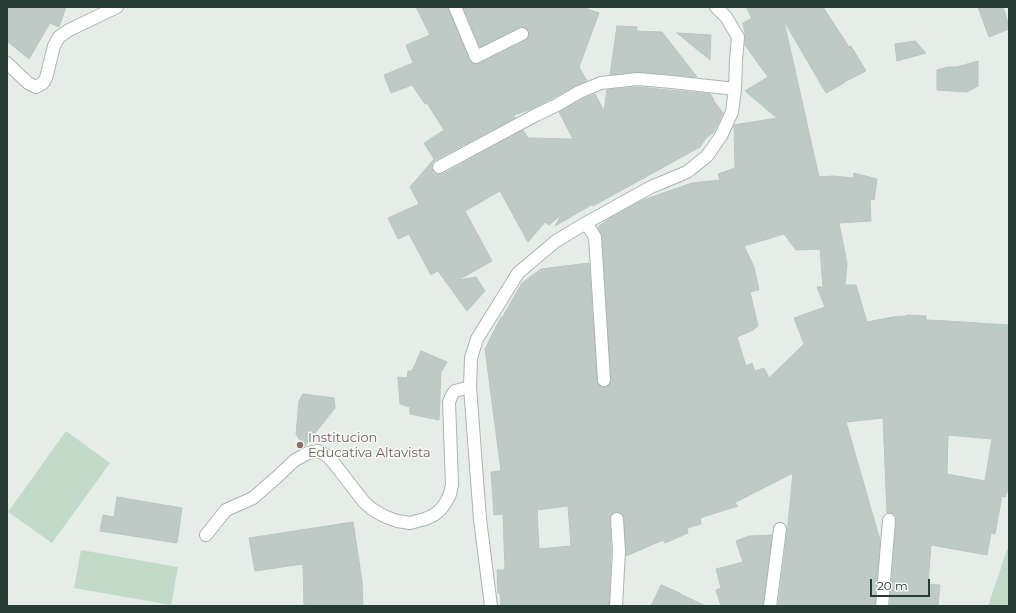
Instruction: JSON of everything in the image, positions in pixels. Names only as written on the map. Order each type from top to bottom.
[{"type":"street","points":[[7,63],[28,83],[36,87],[43,83],[46,78],[54,46],[59,37],[69,30],[117,7]]},
{"type":"street","points":[[455,7],[476,57],[522,34]]},
{"type":"street","points":[[491,606],[480,519],[470,387],[471,358],[477,339],[518,273],[556,241],[586,222],[651,187],[688,172],[707,156],[721,136],[732,112],[735,89],[738,37],[726,17],[716,7]]},
{"type":"street","points":[[439,167],[579,92],[601,83],[638,79],[735,89]]},
{"type":"street","points":[[586,222],[595,237],[604,380]]},
{"type":"street","points":[[206,535],[226,510],[253,498],[278,477],[295,460],[308,453],[318,451],[326,455],[333,462],[364,502],[384,516],[397,521],[410,523],[426,519],[434,515],[446,502],[452,485],[449,402],[455,391],[470,387]]},
{"type":"street","points":[[616,606],[619,551],[617,519]]},
{"type":"street","points":[[882,606],[889,520]]},
{"type":"street","points":[[770,606],[780,529]]},
{"type":"green space","points":[[66,431],[110,463],[52,543],[8,512]]},
{"type":"green space","points":[[1009,547],[1009,606],[988,606],[1007,550]]},
{"type":"green space","points":[[81,550],[178,567],[171,605],[74,588]]},
{"type":"building","points":[[7,7],[66,7],[59,27],[50,23],[29,59],[7,41]]},
{"type":"building","points":[[416,7],[448,7],[469,60],[476,64],[479,64],[525,41],[528,38],[529,31],[526,28],[519,27],[480,47],[463,7],[582,7],[599,13],[579,67],[587,81],[534,108],[514,115],[515,118],[435,160],[432,163],[432,167],[435,174],[443,174],[523,130],[528,138],[573,139],[559,112],[582,99],[595,94],[604,111],[607,90],[638,87],[710,94],[723,113],[714,132],[706,138],[700,147],[555,226],[562,214],[549,225],[545,222],[528,242],[500,191],[465,211],[492,261],[458,280],[476,277],[485,291],[467,311],[438,271],[431,275],[409,234],[398,239],[388,218],[419,204],[410,187],[434,159],[424,143],[444,130],[427,103],[425,104],[412,85],[391,93],[384,75],[413,63],[406,45],[430,35]]},
{"type":"building","points":[[746,7],[823,7],[849,47],[851,46],[866,71],[826,93],[784,21],[819,177],[834,176],[853,178],[854,173],[877,179],[874,200],[870,199],[871,221],[839,223],[847,263],[845,285],[856,285],[867,322],[907,315],[926,316],[926,320],[1009,325],[1009,487],[1005,497],[1002,496],[995,534],[991,533],[987,555],[931,545],[928,584],[940,585],[938,606],[890,606],[896,517],[894,514],[887,513],[883,418],[846,422],[880,540],[875,606],[778,606],[793,473],[734,503],[738,506],[700,518],[701,524],[687,528],[688,533],[665,543],[663,540],[626,556],[624,518],[620,512],[613,513],[610,516],[611,551],[609,606],[501,606],[500,593],[498,593],[497,570],[505,570],[503,514],[494,515],[491,472],[501,471],[485,349],[501,317],[502,318],[522,283],[541,269],[589,263],[597,380],[601,387],[608,386],[610,384],[611,380],[602,237],[598,227],[610,218],[643,200],[692,183],[720,180],[718,174],[735,168],[734,125],[777,118],[745,91],[768,77],[745,45],[746,40],[743,23],[752,18]],"holes":[[[784,234],[796,250],[820,249],[823,287],[817,287],[825,307],[794,318],[804,344],[769,378],[764,368],[755,371],[752,363],[746,366],[737,337],[753,330],[758,326],[750,292],[759,290],[754,267],[744,246]],[[948,435],[992,439],[985,481],[947,474]],[[568,506],[571,546],[539,549],[537,510]]]},
{"type":"building","points":[[978,7],[1003,7],[1009,29],[989,37]]},
{"type":"building","points":[[617,26],[637,27],[636,31],[662,32],[697,77],[639,72],[610,75]]},
{"type":"building","points":[[677,33],[711,35],[710,60]]},
{"type":"building","points":[[915,41],[926,53],[897,61],[895,44]]},
{"type":"building","points":[[978,61],[978,86],[967,92],[937,90],[937,70],[948,67],[957,67]]},
{"type":"building","points":[[421,351],[447,362],[441,372],[439,420],[410,414],[410,407],[400,404],[398,377],[407,378],[408,371],[412,371]]},
{"type":"building","points":[[303,394],[334,398],[335,408],[304,447],[296,434],[299,401]]},
{"type":"building","points":[[117,497],[182,508],[177,543],[100,531],[103,515],[114,517]]},
{"type":"building","points":[[353,522],[362,581],[363,606],[304,606],[303,564],[255,571],[249,538]]},
{"type":"building","points":[[772,535],[763,606],[721,606],[716,590],[721,588],[716,569],[743,562],[736,541],[749,536]]},
{"type":"building","points":[[661,585],[680,593],[706,606],[651,606]]},
{"type":"place","name":"Institucion Educativa Altavista","points":[[300,445]]}]
